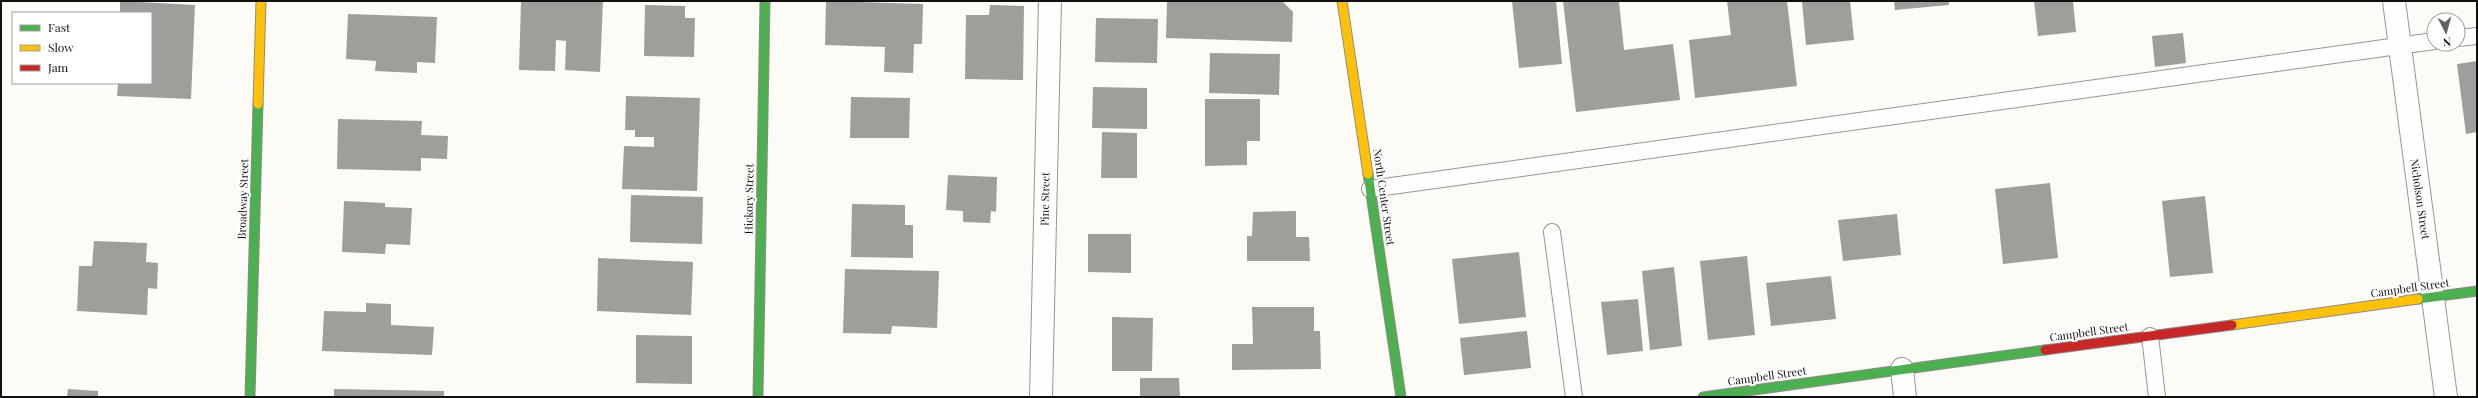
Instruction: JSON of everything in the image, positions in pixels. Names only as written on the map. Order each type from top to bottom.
[{"type":"street","name":"Broadway Street","points":[[250,397],[261,1]]},
{"type":"street","name":"Hickory Street","points":[[758,397],[765,1]]},
{"type":"street","name":"Pine Street","points":[[1041,397],[1050,1]]},
{"type":"street","name":"North Center Street","points":[[1342,1],[1401,397]]},
{"type":"street","name":"Nicholson Street","points":[[2394,1],[2446,397]]},
{"type":"street","name":"Campbell Street","points":[[1703,397],[2477,291]]},
{"type":"street","points":[[1902,369],[1905,397]]},
{"type":"lane","points":[[2466,37],[2477,36]]},
{"type":"lane","points":[[1370,189],[2426,43]]},
{"type":"lane","points":[[1552,232],[1574,397]]},
{"type":"lane","points":[[2150,336],[2157,397]]},
{"type":"building","points":[[120,1],[195,5],[191,99],[117,96],[118,84],[152,84],[152,12],[120,12]]},
{"type":"building","points":[[521,1],[603,1],[600,72],[565,70],[566,41],[556,40],[555,71],[519,70]]},
{"type":"building","points":[[826,1],[923,4],[922,44],[914,44],[913,73],[884,72],[885,47],[825,45]]},
{"type":"building","points":[[1167,1],[1282,1],[1293,12],[1292,42],[1166,38]]},
{"type":"building","points":[[1512,1],[1556,1],[1562,64],[1519,68]]},
{"type":"building","points":[[1563,1],[1619,1],[1624,50],[1673,44],[1680,100],[1576,112]]},
{"type":"building","points":[[1727,1],[1787,1],[1797,86],[1695,98],[1689,40],[1731,35]]},
{"type":"building","points":[[1802,1],[1850,1],[1854,40],[1806,45]]},
{"type":"building","points":[[1894,1],[1949,1],[1949,5],[1895,10]]},
{"type":"building","points":[[2034,1],[2073,1],[2076,32],[2038,36]]},
{"type":"building","points":[[645,5],[685,6],[685,18],[695,18],[694,57],[644,56]]},
{"type":"building","points":[[990,5],[1024,6],[1023,80],[965,79],[966,15],[989,15]]},
{"type":"building","points":[[348,14],[437,17],[435,63],[417,62],[417,73],[375,71],[376,61],[346,59]]},
{"type":"building","points":[[1096,18],[1158,19],[1157,63],[1095,62]]},
{"type":"building","points":[[2183,33],[2186,63],[2155,67],[2152,36]]},
{"type":"building","points":[[1210,53],[1280,54],[1279,95],[1209,93]]},
{"type":"building","points":[[2477,61],[2477,132],[2466,134],[2457,64]]},
{"type":"building","points":[[1093,87],[1147,88],[1147,129],[1092,128]]},
{"type":"building","points":[[626,96],[700,98],[697,191],[622,189],[624,146],[654,147],[654,137],[635,137],[635,130],[625,130]]},
{"type":"building","points":[[851,97],[910,98],[909,138],[850,138]]},
{"type":"building","points":[[1205,99],[1260,99],[1260,141],[1247,141],[1247,165],[1205,166]]},
{"type":"building","points":[[338,119],[422,121],[421,135],[448,136],[447,159],[421,158],[421,171],[337,169]]},
{"type":"building","points":[[1102,132],[1137,133],[1137,178],[1101,178]]},
{"type":"building","points":[[948,175],[997,177],[996,212],[991,211],[990,223],[963,222],[963,211],[946,210]]},
{"type":"building","points":[[2050,183],[2058,258],[2003,264],[1995,189]]},
{"type":"building","points":[[631,195],[703,197],[702,244],[630,242]]},
{"type":"building","points":[[2205,196],[2213,273],[2170,277],[2162,201]]},
{"type":"building","points":[[344,201],[385,203],[385,207],[412,208],[410,245],[386,244],[385,254],[342,252]]},
{"type":"building","points":[[852,204],[905,205],[905,225],[913,225],[913,258],[851,257]]},
{"type":"building","points":[[1296,211],[1296,237],[1309,237],[1310,261],[1247,261],[1247,236],[1252,236],[1253,212]]},
{"type":"building","points":[[1897,214],[1901,255],[1843,261],[1838,220]]},
{"type":"building","points":[[1088,234],[1131,234],[1131,273],[1088,272]]},
{"type":"building","points":[[94,241],[147,243],[146,262],[158,263],[157,289],[148,288],[147,315],[77,311],[79,266],[92,266]]},
{"type":"building","points":[[1519,252],[1526,317],[1459,324],[1452,259]]},
{"type":"building","points":[[1747,256],[1755,335],[1708,340],[1700,261]]},
{"type":"building","points":[[598,258],[693,262],[691,315],[597,311]]},
{"type":"building","points":[[1674,267],[1682,346],[1650,350],[1642,271]]},
{"type":"building","points":[[845,269],[939,271],[937,328],[892,326],[891,334],[843,333]]},
{"type":"building","points":[[1831,276],[1836,319],[1771,326],[1766,283]]},
{"type":"building","points":[[1638,299],[1643,351],[1607,355],[1601,302]]},
{"type":"building","points":[[366,303],[391,304],[391,325],[434,327],[432,355],[322,351],[324,311],[366,312]]},
{"type":"building","points":[[1252,307],[1314,307],[1314,331],[1320,331],[1321,369],[1232,370],[1232,344],[1253,344]]},
{"type":"building","points":[[1112,317],[1153,318],[1152,371],[1112,371]]},
{"type":"building","points":[[1527,331],[1531,368],[1464,375],[1460,338]]},
{"type":"building","points":[[636,335],[692,336],[692,384],[636,383]]},
{"type":"building","points":[[1140,378],[1179,378],[1180,397],[1140,397]]},
{"type":"building","points":[[68,389],[98,391],[98,397],[67,397]]},
{"type":"building","points":[[334,389],[444,391],[444,397],[334,397]]},
{"type":"traffic: fast","points":[[758,397],[765,1]]},
{"type":"traffic: fast","points":[[250,397],[258,104]]},
{"type":"traffic: fast","points":[[1368,174],[1401,397]]},
{"type":"traffic: fast","points":[[2418,299],[2477,291]]},
{"type":"traffic: fast","points":[[1703,397],[2045,350]]},
{"type":"traffic: slow","points":[[258,104],[261,1]]},
{"type":"traffic: slow","points":[[1342,1],[1368,174]]},
{"type":"traffic: slow","points":[[2232,325],[2418,299]]},
{"type":"traffic: jam","points":[[2045,350],[2232,325]]}]
